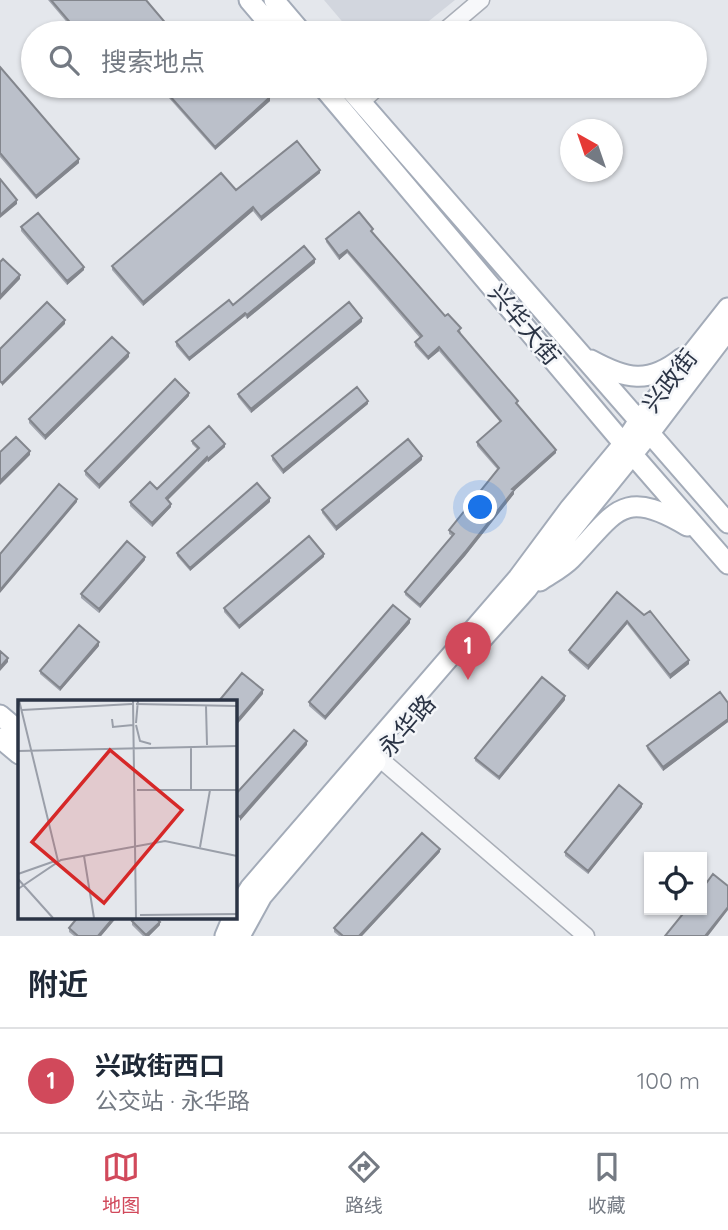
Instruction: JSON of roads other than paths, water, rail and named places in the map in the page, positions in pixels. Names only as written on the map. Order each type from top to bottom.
[{"type":"main road","points":[[274,0],[292,21]]},
{"type":"main road","points":[[247,1],[266,21]]},
{"type":"main road","name":"兴华大街","points":[[332,98],[728,564]]},
{"type":"main road","name":"兴华大街","points":[[357,98],[728,523]]},
{"type":"main road","name":"兴政街","points":[[644,428],[728,308]]},
{"type":"main road","name":"兴政街","points":[[644,428],[728,330]]},
{"type":"main road","points":[[580,354],[624,376],[639,377],[659,373],[679,361],[704,339]]},
{"type":"main road","points":[[629,449],[644,428]]},
{"type":"main road","name":"永华路","points":[[233,923],[262,896],[456,668],[527,589],[629,449]]},
{"type":"main road","name":"永华路","points":[[236,917],[250,888],[517,578],[570,508],[629,449]]},
{"type":"main road","points":[[527,589],[568,561],[610,516],[623,509],[637,506],[668,514],[693,529],[713,547]]},
{"type":"main road","points":[[0,715],[18,730]]},
{"type":"main road","points":[[0,738],[18,753]]},
{"type":"street","points":[[456,21],[481,0]]},
{"type":"street","points":[[360,102],[365,98]]},
{"type":"street","points":[[379,758],[586,936]]},
{"type":"place","name":"兴政街西口","points":[[468,680]]}]
